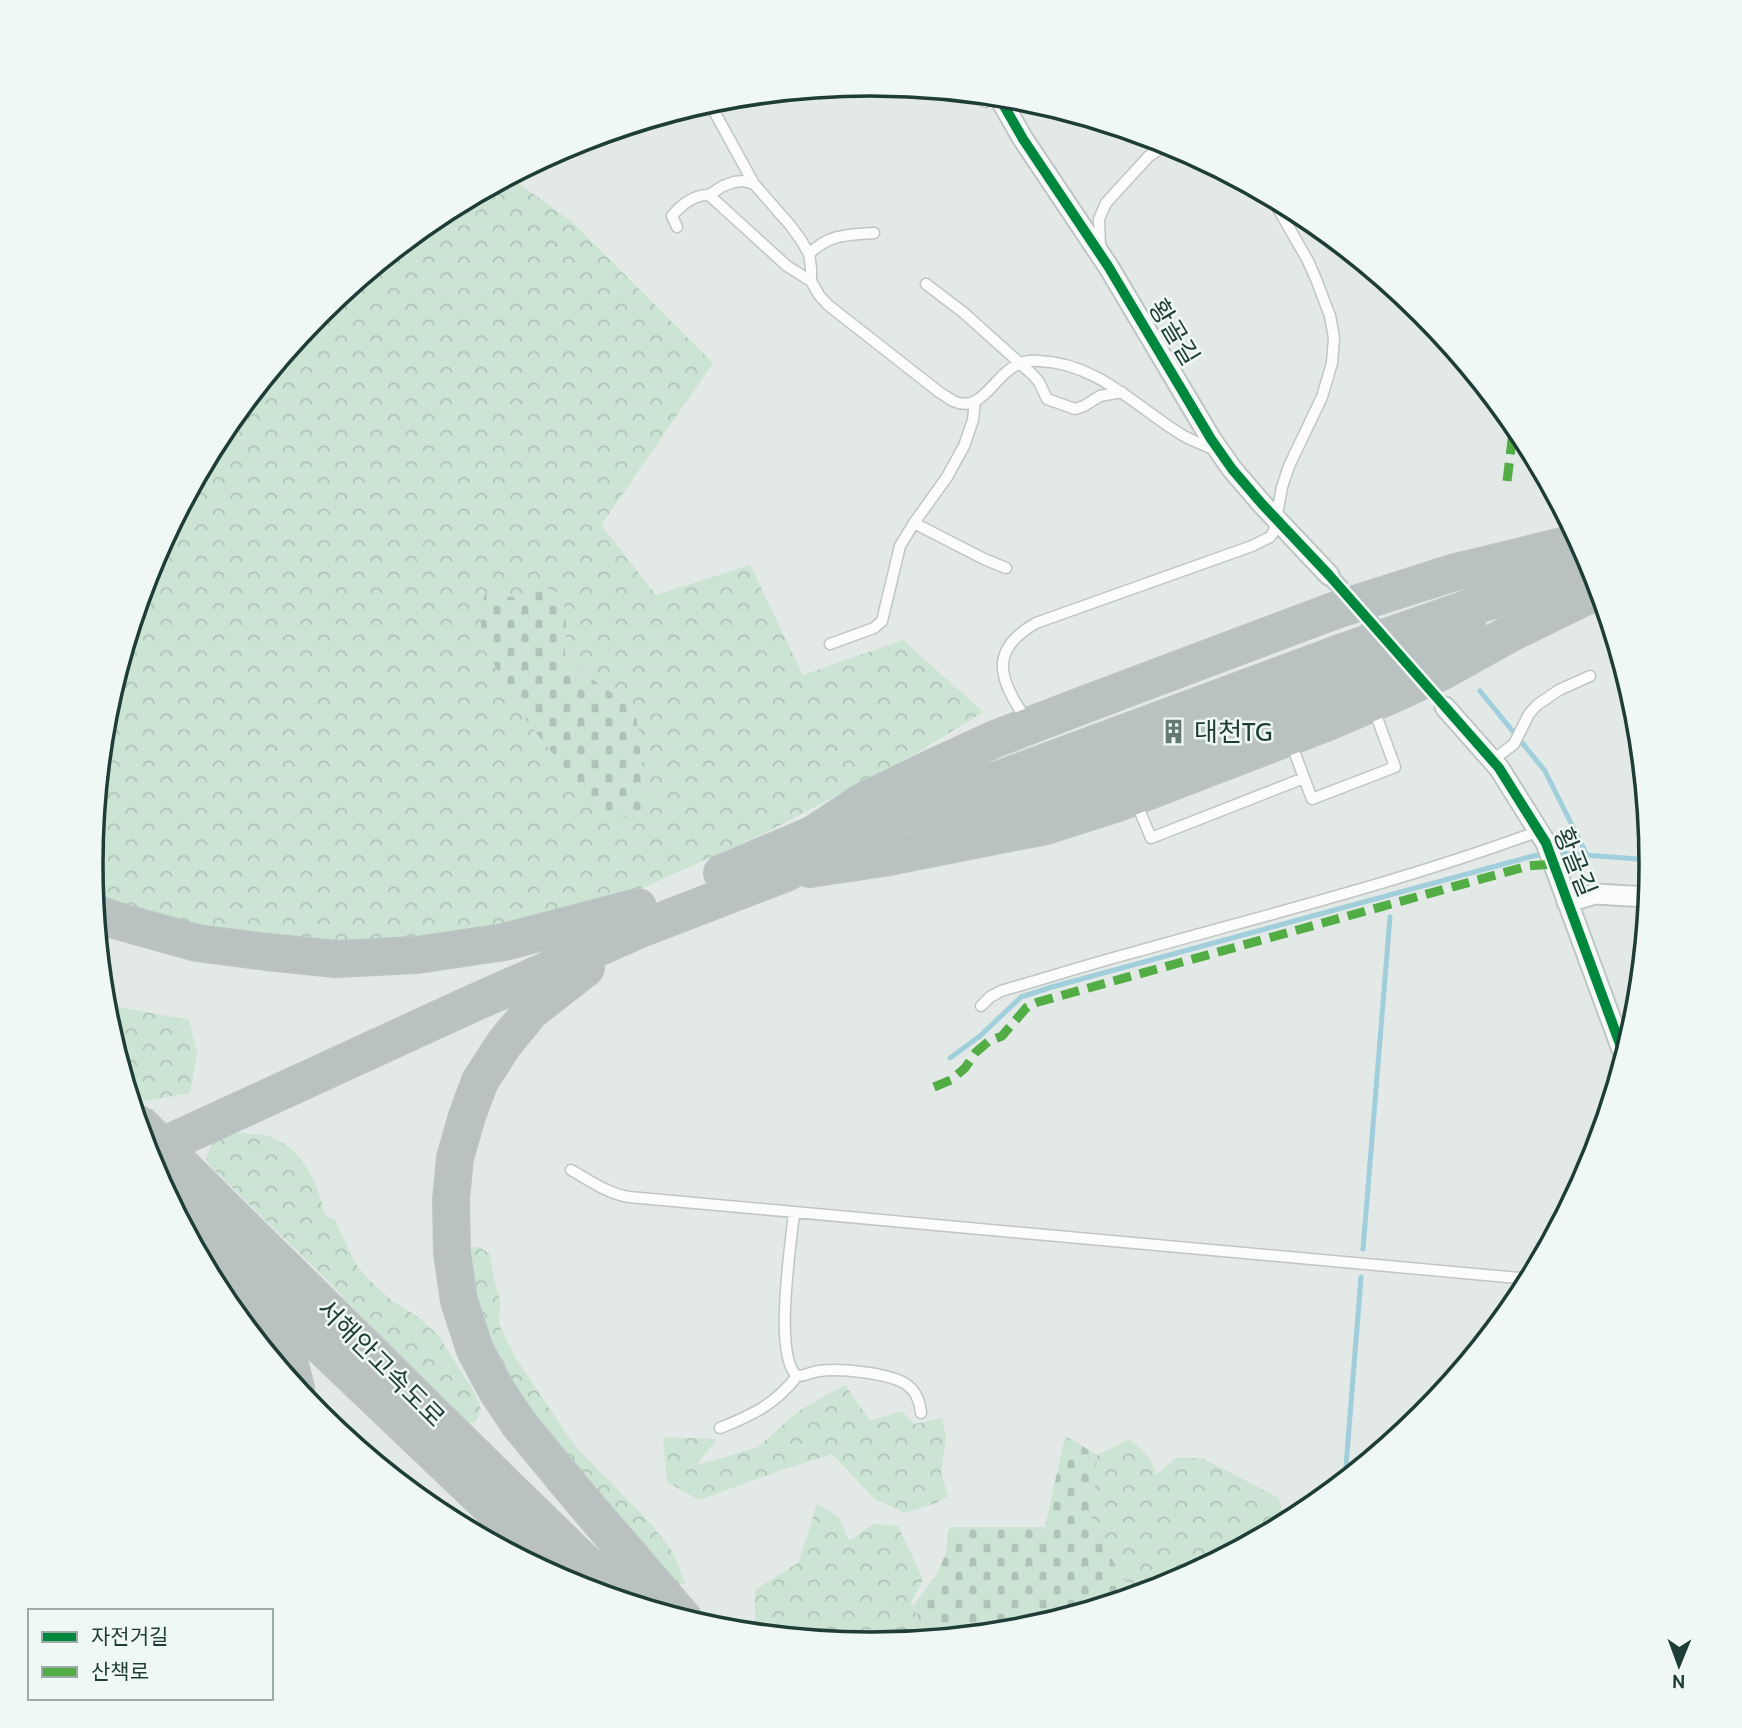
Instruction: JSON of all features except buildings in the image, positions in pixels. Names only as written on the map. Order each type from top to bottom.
[{"type":"highway","points":[[809,837],[862,802],[995,739],[1031,725],[1336,610],[1452,573],[1569,544]]},
{"type":"highway","points":[[158,1148],[469,1005],[640,918],[809,837],[897,800],[1409,608],[1573,554]]},
{"type":"highway","points":[[786,873],[827,849],[884,822],[1340,653],[1481,604],[1582,574]]},
{"type":"highway","points":[[151,1128],[191,1107],[444,995],[640,918],[985,812],[1345,681],[1587,587]]},
{"type":"highway","points":[[786,873],[883,858],[1046,826],[1134,797],[1372,704],[1589,595]]},
{"type":"highway","points":[[105,917],[197,943],[267,953],[336,958],[418,954],[640,918]]},
{"type":"highway","points":[[640,918],[531,1011],[504,1044],[480,1081],[455,1158],[451,1199],[452,1253],[459,1301],[467,1326],[475,1350],[497,1391],[519,1424],[673,1606]]},
{"type":"highway","name":"서해안고속도로","points":[[155,1139],[610,1586]]},
{"type":"highway","name":"서해안고속도로","points":[[193,1224],[545,1559]]},
{"type":"highway","points":[[200,1236],[263,1314],[290,1365]]},
{"type":"street","name":"황골길","points":[[996,107],[1023,139],[1100,255],[1232,469],[1329,575]]},
{"type":"street","name":"황골길","points":[[1445,707],[1493,760],[1543,837],[1618,1040]]},
{"type":"street","points":[[1567,902],[1595,894],[1638,896]]},
{"type":"lane","points":[[715,112],[754,184],[790,225],[809,254],[811,281]]},
{"type":"lane","name":"황골길","points":[[1100,255],[1099,219],[1106,203],[1156,152]]},
{"type":"lane","points":[[709,195],[734,181],[754,184]]},
{"type":"lane","points":[[677,228],[672,216],[678,209],[700,194],[709,195],[787,266],[811,281],[828,305],[954,401],[975,402],[1008,370],[1020,363],[1038,361],[1064,365],[1109,383],[1187,438],[1220,452]]},
{"type":"lane","points":[[1031,725],[1008,688],[1002,667],[1012,642],[1026,628],[1036,622],[1252,546],[1270,537],[1274,531],[1289,466],[1322,397],[1332,363],[1334,338],[1330,316],[1316,279],[1282,216]]},
{"type":"lane","points":[[809,254],[827,240],[840,235],[874,233]]},
{"type":"lane","points":[[926,284],[964,313],[1020,363],[1039,382],[1047,399],[1074,409],[1100,396],[1122,392]]},
{"type":"lane","points":[[830,644],[874,628],[882,621],[900,546],[947,477],[964,446],[973,420],[975,402]]},
{"type":"lane","points":[[914,523],[1006,568]]},
{"type":"lane","points":[[1493,760],[1506,751],[1517,738],[1529,714],[1537,705],[1559,690],[1590,676]]},
{"type":"lane","points":[[1289,738],[1312,799],[1395,767],[1372,704]]},
{"type":"lane","points":[[1134,797],[1151,838],[1304,778]]},
{"type":"lane","points":[[981,1006],[1001,991],[1484,851],[1543,837]]},
{"type":"lane","points":[[571,1170],[619,1196],[1517,1278]]},
{"type":"lane","points":[[793,1212],[784,1343],[788,1364],[797,1376]]},
{"type":"lane","points":[[720,1428],[769,1404],[786,1390],[797,1376],[818,1371],[881,1375],[905,1384],[920,1402],[921,1413]]},
{"type":"green space","points":[[517,182],[573,223],[713,363],[601,525],[656,595],[750,565],[803,675],[903,640],[983,712],[915,754],[771,830],[647,886],[596,905],[428,944],[259,944],[105,904],[103,864],[110,764],[129,665],[144,617],[182,524],[206,480],[233,437],[294,358],[328,321],[404,255],[444,226]],"holes":[[[485,594],[524,598],[566,620],[565,655],[579,670],[619,698],[636,714],[646,803]]]},
{"type":"green space","points":[[541,586],[563,595],[566,620],[565,655],[579,670],[619,698],[636,714],[646,803],[638,815],[628,818],[602,810],[510,699],[483,639],[479,611],[485,594],[524,598]]},
{"type":"green space","points":[[117,1006],[189,1020],[197,1053],[190,1093],[146,1101],[139,1094],[129,1063]]},
{"type":"green space","points":[[243,1133],[265,1135],[278,1140],[289,1147],[306,1166],[325,1215],[335,1220],[355,1263],[391,1300],[419,1318],[438,1335],[474,1392],[481,1409],[475,1423],[463,1422],[408,1368],[329,1282],[211,1167],[206,1159],[215,1141],[223,1136]]},
{"type":"green space","points":[[479,1247],[490,1254],[500,1301],[499,1324],[515,1357],[574,1445],[651,1524],[672,1551],[686,1584],[671,1583],[496,1370],[463,1255],[469,1248]]},
{"type":"green space","points":[[845,1385],[870,1421],[902,1411],[914,1424],[942,1418],[946,1438],[941,1473],[948,1496],[905,1513],[875,1499],[832,1454],[699,1500],[667,1482],[663,1437],[717,1439],[696,1465],[757,1448],[800,1410]]},
{"type":"green space","points":[[1065,1436],[1097,1455],[1090,1540],[1102,1543],[1129,1587],[1070,1606],[1021,1617],[924,1630],[913,1606],[936,1576],[946,1553],[949,1527],[1045,1527]]},
{"type":"green space","points":[[1130,1439],[1149,1457],[1156,1475],[1176,1458],[1202,1458],[1279,1498],[1282,1512],[1211,1553],[1129,1587],[1102,1543],[1090,1540],[1097,1455]]},
{"type":"green space","points":[[817,1504],[839,1517],[849,1541],[874,1524],[898,1526],[923,1579],[911,1603],[924,1630],[871,1632],[821,1630],[755,1622],[755,1590],[799,1562]]},
{"type":"waterway","points":[[1480,691],[1545,771],[1587,855]]},
{"type":"waterway","points":[[950,1058],[980,1036],[1021,997],[1052,987],[1533,856],[1558,853],[1639,859]]},
{"type":"waterway","points":[[1363,1249],[1390,917]]},
{"type":"waterway","points":[[1346,1466],[1361,1277]]},
{"type":"tunnel","points":[[1329,575],[1389,643]]},
{"type":"marked path","points":[[1507,481],[1512,442]]},
{"type":"marked path","points":[[934,1087],[951,1080],[965,1068],[976,1052],[989,1041],[1002,1036],[1027,1007],[1038,1002],[1528,866],[1554,864]]},
{"type":"cycle path","points":[[1006,109],[1108,266],[1211,439],[1232,469],[1499,768],[1546,843],[1618,1039]]},
{"type":"place","name":"대천TG","points":[[1174,732]]}]
